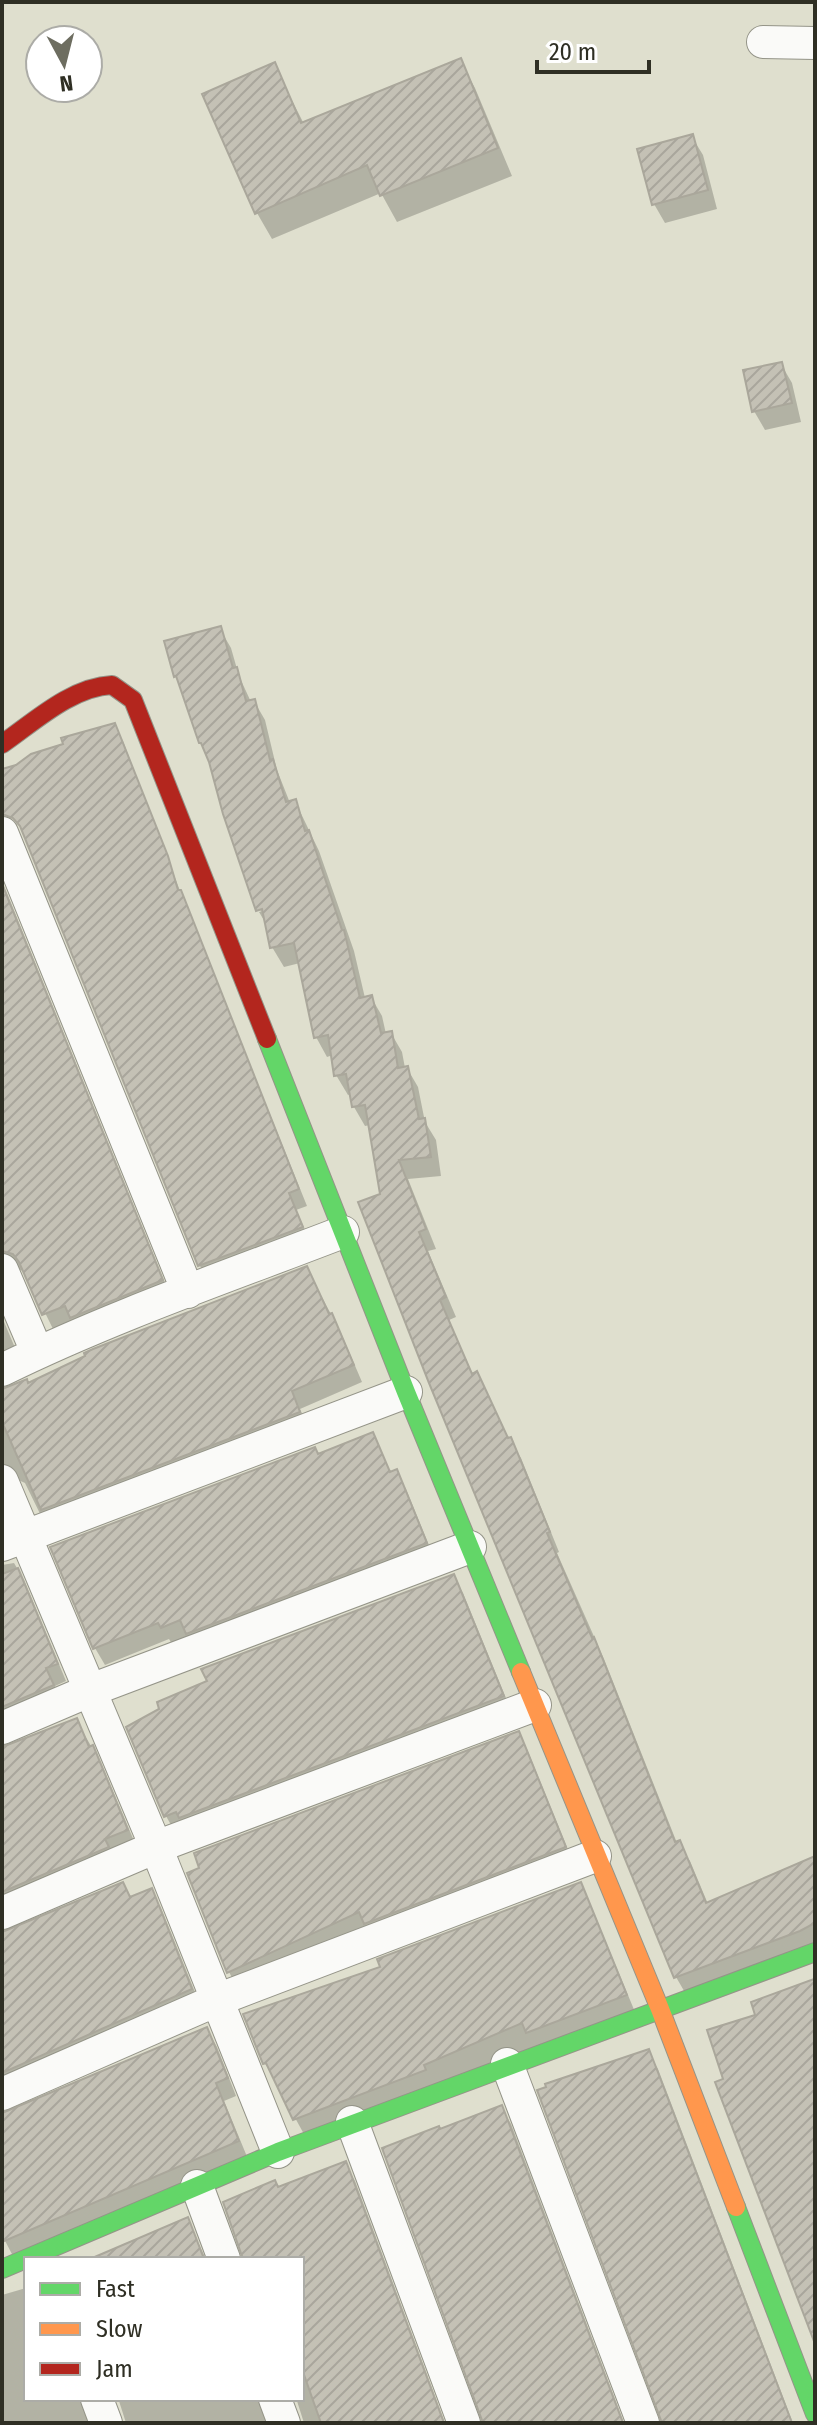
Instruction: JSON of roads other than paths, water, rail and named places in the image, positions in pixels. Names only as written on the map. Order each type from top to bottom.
[{"type":"street","points":[[763,42],[815,43]]},
{"type":"street","points":[[2,744],[94,687],[111,685],[133,700],[406,1392],[660,2009],[815,2414]]},
{"type":"street","points":[[2,833],[188,1292]]},
{"type":"street","points":[[2,1370],[37,1352],[343,1232]]},
{"type":"street","points":[[2,1270],[37,1352]]},
{"type":"street","points":[[13,1540],[406,1392]]},
{"type":"street","points":[[2,1481],[13,1540],[91,1690],[278,2152]]},
{"type":"street","points":[[2,1728],[91,1690],[470,1547]]},
{"type":"street","points":[[2,1913],[156,1847],[535,1705]]},
{"type":"street","points":[[2,2094],[217,2000],[595,1856]]},
{"type":"street","points":[[44,2255],[197,2186],[352,2122],[815,1952]]},
{"type":"street","points":[[507,2064],[643,2423]]},
{"type":"street","points":[[352,2122],[464,2423]]},
{"type":"street","points":[[197,2186],[223,2257]]},
{"type":"street","points":[[2,2269],[24,2262]]},
{"type":"street","points":[[98,2401],[106,2423]]},
{"type":"street","points":[[276,2401],[284,2423]]}]
